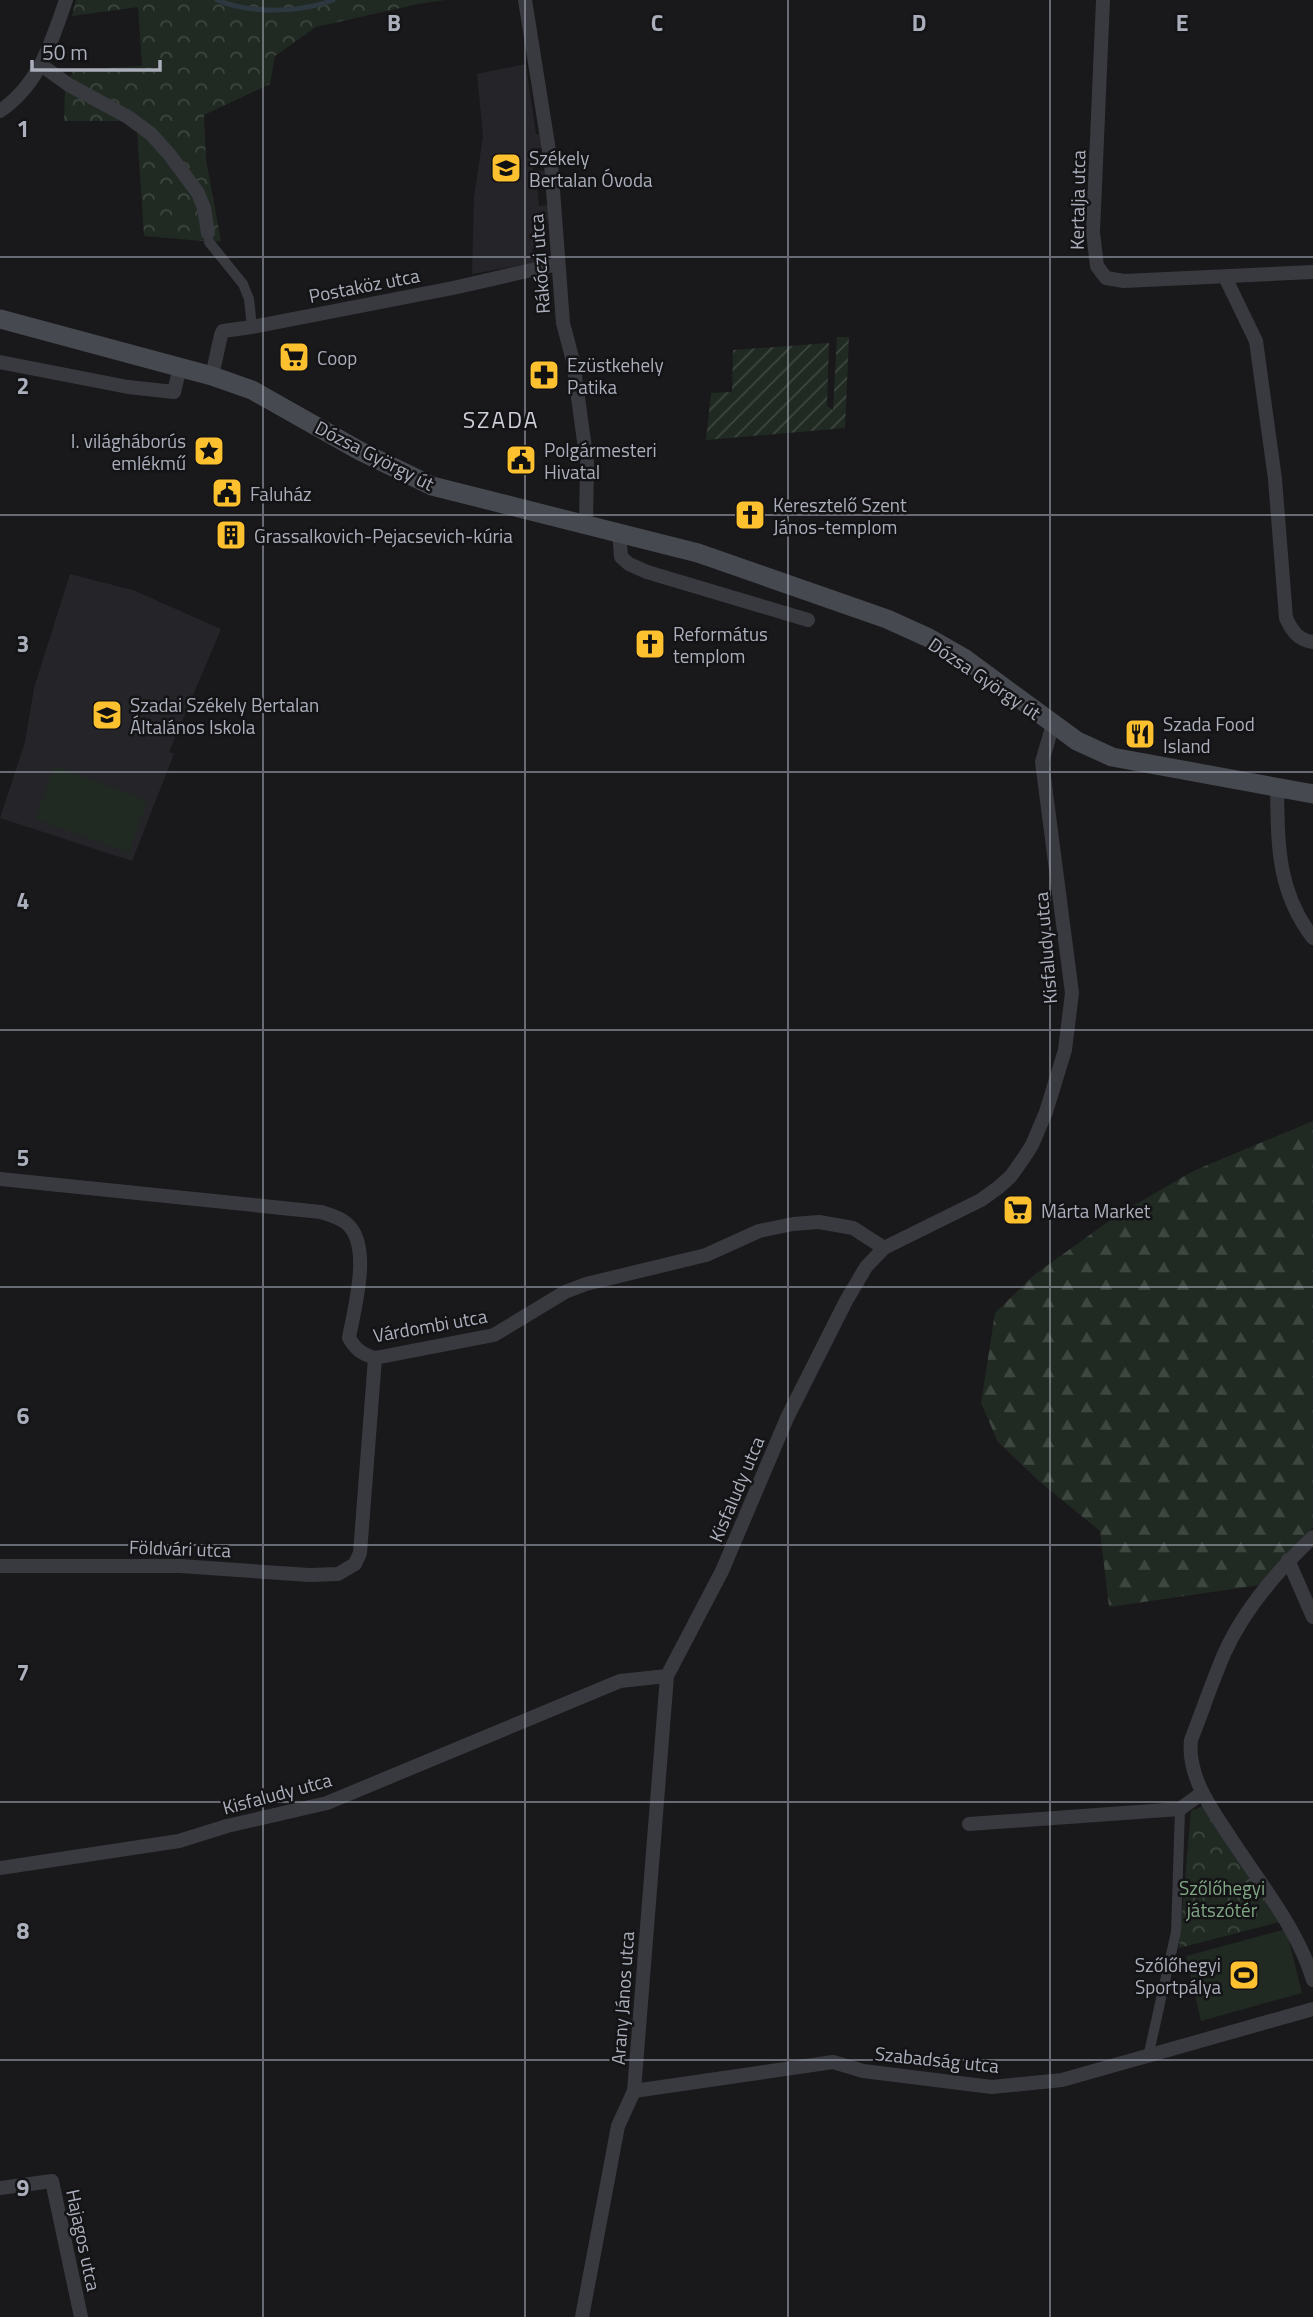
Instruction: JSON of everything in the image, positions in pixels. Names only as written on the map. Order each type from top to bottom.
[{"type":"main road","name":"Dózsa György út","points":[[0,319],[212,376],[252,390],[360,451],[432,486],[698,552],[887,619],[929,638],[964,659],[1077,741],[1112,757],[1313,794]]},
{"type":"street","points":[[0,111],[25,91],[41,65],[66,0]]},
{"type":"street","name":"Rákóczi utca","points":[[525,0],[551,163],[563,323],[573,361],[586,463],[586,525]]},
{"type":"street","name":"Kertalja utca","points":[[1103,0],[1093,232],[1097,265],[1106,278],[1124,281],[1313,272]]},
{"type":"street","points":[[41,65],[69,85],[128,117],[151,134],[169,154],[198,193],[204,208],[209,237],[243,284],[249,299],[251,327]]},
{"type":"street","name":"Postaköz utca","points":[[212,376],[223,331],[453,288],[558,264]]},
{"type":"street","points":[[1225,277],[1256,341],[1275,479],[1286,618],[1293,632],[1303,640],[1313,642]]},
{"type":"street","points":[[0,362],[128,387],[174,392],[180,367]]},
{"type":"street","points":[[619,532],[621,557],[629,564],[677,582],[808,620]]},
{"type":"street","name":"Kisfaludy utca","points":[[0,1868],[179,1841],[227,1826],[327,1802],[620,1681],[667,1675],[722,1571],[788,1418],[846,1301],[866,1267],[884,1248],[981,1200],[999,1187],[1023,1159],[1046,1112],[1065,1050],[1072,993],[1042,762],[1053,724]]},
{"type":"street","points":[[1277,789],[1281,873],[1290,900],[1313,938]]},
{"type":"street","name":"Várdombi utca","points":[[0,1179],[321,1212],[337,1217],[348,1224],[358,1239],[361,1260],[349,1338],[362,1354],[375,1358],[494,1335],[565,1292],[586,1284],[706,1255],[760,1231],[819,1222],[853,1228],[884,1248]]},
{"type":"street","name":"Földvári utca","points":[[0,1566],[180,1566],[309,1575],[338,1574],[355,1564],[360,1553],[375,1358]]},
{"type":"street","points":[[1313,1537],[1288,1560],[1247,1612],[1225,1653],[1191,1740],[1189,1754],[1202,1794],[1293,1934],[1308,1962],[1313,1980]]},
{"type":"street","points":[[1288,1560],[1313,1617]]},
{"type":"street","name":"Arany János utca","points":[[582,2317],[618,2126],[634,2091],[667,1675]]},
{"type":"street","points":[[968,1824],[1180,1809],[1202,1794]]},
{"type":"street","points":[[1149,2057],[1175,1932],[1180,1809]]},
{"type":"street","name":"Szabadság utca","points":[[634,2091],[833,2062],[863,2071],[992,2087],[1062,2080],[1313,2009]]},
{"type":"street","name":"Hajagos utca","points":[[0,2188],[52,2180],[81,2317]]},
{"type":"shaded area","name":"Székely Bertalan Óvoda","points":[[526,64],[536,134],[541,134],[542,148],[533,149],[533,170],[545,171],[546,184],[537,185],[539,206],[548,205],[549,220],[536,222],[536,248],[532,249],[535,263],[472,274],[474,197],[483,136],[477,74]]},
{"type":"shaded area","name":"Szadai Székely Bertalan Általános Iskola","points":[[70,574],[133,590],[221,629],[169,752],[174,754],[132,861],[0,818],[25,742],[34,688]]},
{"type":"green space","points":[[76,0],[445,0],[316,27],[275,56],[270,84],[204,115],[206,160],[221,241],[214,242],[144,236],[137,131],[126,121],[64,121],[65,90],[73,70],[142,66],[138,7],[72,16]]},
{"type":"green space","points":[[837,337],[849,337],[845,428],[706,440],[711,393],[732,392],[733,350],[829,343],[827,406],[833,410]]},
{"type":"green space","points":[[54,766],[148,800],[129,853],[35,819]]},
{"type":"green space","points":[[1313,1121],[1313,1527],[1298,1544],[1274,1583],[1109,1607],[1100,1531],[1040,1482],[998,1442],[981,1403],[995,1313],[1034,1275],[1116,1216],[1193,1171]]},
{"type":"green space","name":"Szőlőhegyi játszótér","points":[[1206,1805],[1284,1921],[1179,1948],[1191,1811]]},
{"type":"green space","name":"Szőlőhegyi Sportpálya","points":[[1286,1929],[1302,1993],[1201,2021],[1186,1956]]},
{"type":"waterway","points":[[217,0],[260,10],[306,7],[333,0]]},
{"type":"place","name":"Székely Bertalan Óvoda","points":[[506,168]]},
{"type":"place","name":"Coop","points":[[294,357]]},
{"type":"place","name":"Ezüstkehely Patika","points":[[544,375]]},
{"type":"place","name":"I. világháborús emlékmű","points":[[209,451]]},
{"type":"place","name":"Polgármesteri Hivatal","points":[[521,460]]},
{"type":"place","name":"Faluház","points":[[227,493]]},
{"type":"place","name":"Keresztelő Szent János-templom","points":[[750,515]]},
{"type":"place","name":"Grassalkovich-Pejacsevich-kúria","points":[[231,535]]},
{"type":"place","name":"Református templom","points":[[650,644]]},
{"type":"place","name":"Szadai Székely Bertalan Általános Iskola","points":[[107,715]]},
{"type":"place","name":"Szada Food Island","points":[[1140,734]]},
{"type":"place","name":"Márta Market","points":[[1018,1210]]},
{"type":"place","name":"Szőlőhegyi Sportpálya","points":[[1244,1975]]},
{"type":"district","name":"SZADA","points":[[501,419]]}]
